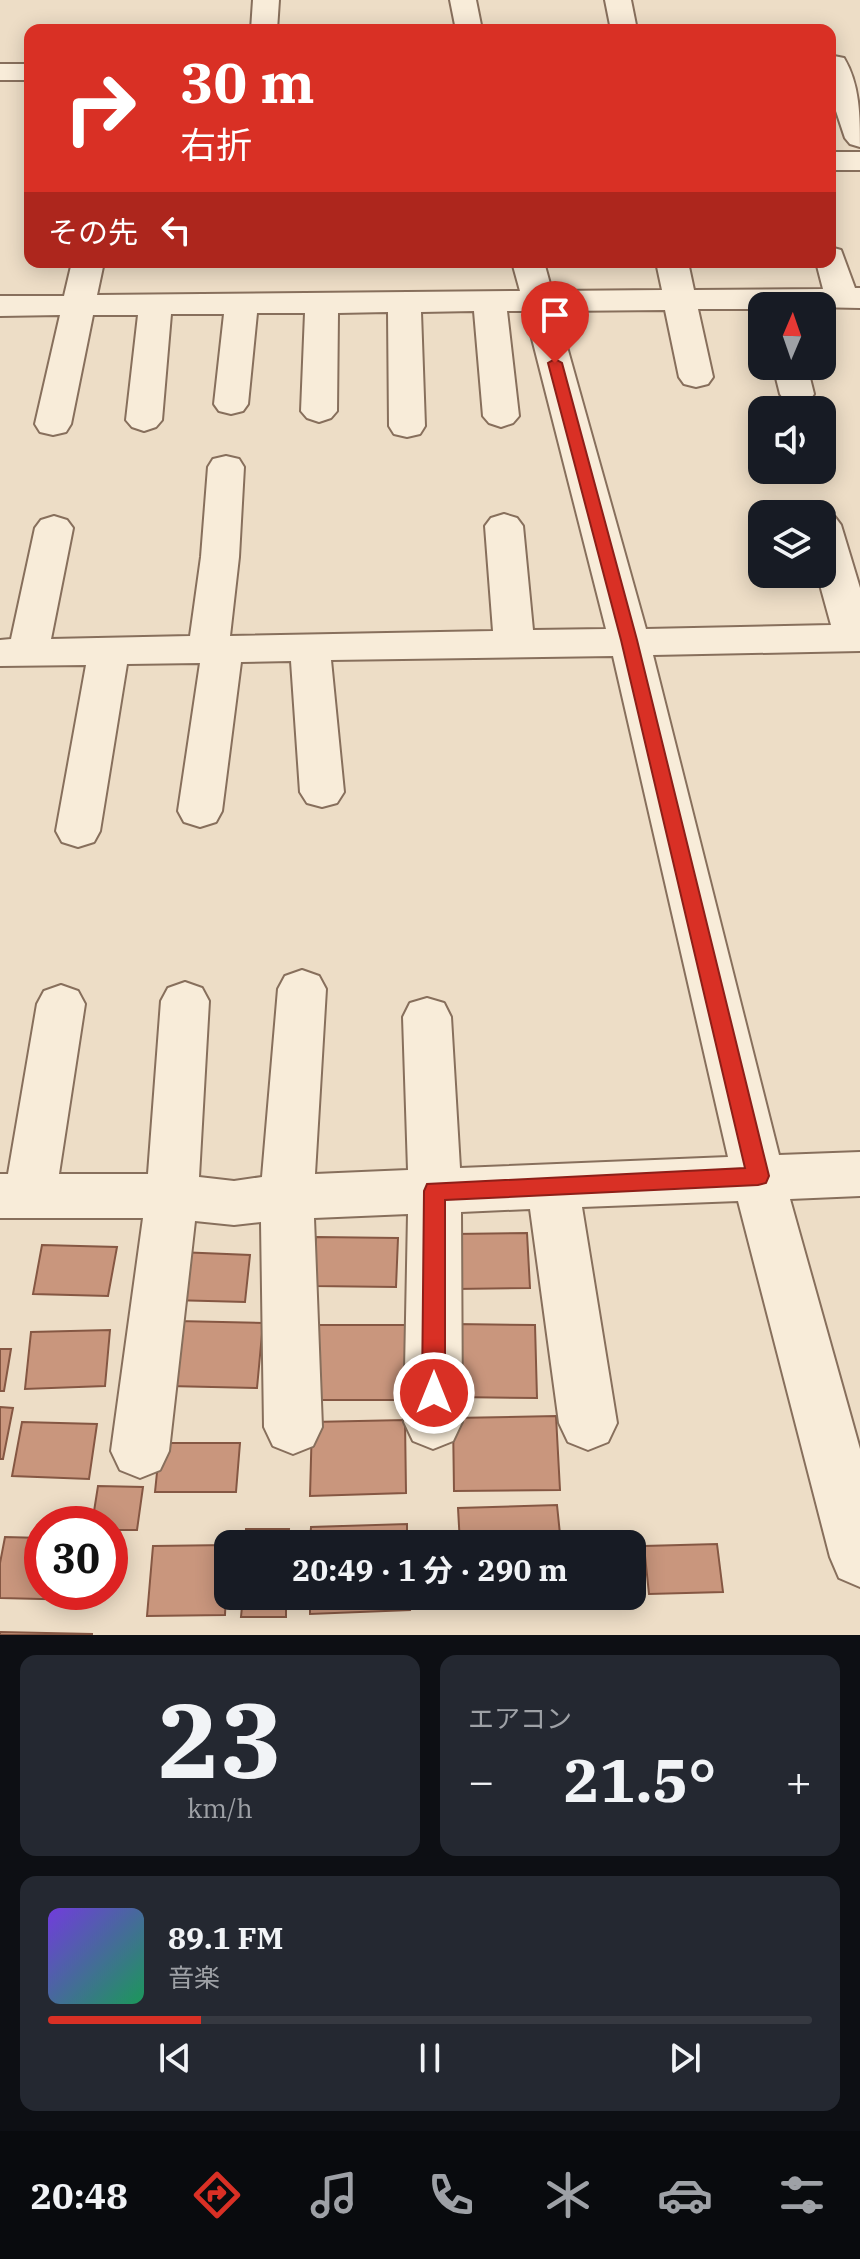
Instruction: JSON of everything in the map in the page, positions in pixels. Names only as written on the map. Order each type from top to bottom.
[{"type":"street","points":[[264,24],[266,0]]},
{"type":"street","points":[[463,0],[468,24]]},
{"type":"street","points":[[618,0],[623,24]]},
{"type":"street","points":[[841,64],[860,138]]},
{"type":"street","points":[[0,72],[24,72]]},
{"type":"street","points":[[836,161],[860,161]]},
{"type":"street","points":[[53,424],[87,268]]},
{"type":"street","points":[[530,268],[629,640],[758,1176],[860,1557]]},
{"type":"street","points":[[674,268],[696,377]]},
{"type":"street","points":[[836,268],[851,298]]},
{"type":"street","points":[[0,306],[682,300],[748,296]]},
{"type":"street","points":[[404,302],[407,426]]},
{"type":"street","points":[[490,302],[501,416]]},
{"type":"street","points":[[319,411],[322,303]]},
{"type":"street","points":[[144,420],[156,304]]},
{"type":"street","points":[[231,404],[241,304]]},
{"type":"street","points":[[200,811],[216,647],[226,467]]},
{"type":"street","points":[[504,526],[514,642]]},
{"type":"street","points":[[54,528],[14,652],[857,638],[836,570]]},
{"type":"street","points":[[310,646],[322,792]]},
{"type":"street","points":[[78,831],[109,649]]},
{"type":"street","points":[[293,1427],[287,1197],[302,989]]},
{"type":"street","points":[[140,1451],[172,1196],[185,1001]]},
{"type":"street","points":[[61,1004],[15,1196],[172,1196],[234,1203],[287,1197],[860,1174]]},
{"type":"street","points":[[427,1017],[435,1191],[433,1422]]},
{"type":"street","points":[[553,1186],[588,1423]]},
{"type":"building","points":[[527,1233],[530,1288],[455,1289],[454,1234]]},
{"type":"building","points":[[316,1237],[398,1238],[396,1287],[313,1286]]},
{"type":"building","points":[[42,1245],[117,1247],[108,1296],[33,1294]]},
{"type":"building","points":[[178,1252],[250,1255],[245,1302],[171,1300]]},
{"type":"building","points":[[177,1321],[263,1323],[257,1388],[169,1386]]},
{"type":"building","points":[[455,1324],[535,1325],[537,1398],[455,1397]]},
{"type":"building","points":[[318,1325],[407,1325],[406,1400],[315,1400]]},
{"type":"building","points":[[110,1330],[105,1386],[25,1389],[31,1332]]},
{"type":"building","points":[[0,1349],[11,1349],[4,1391],[0,1391]]},
{"type":"building","points":[[0,1407],[13,1408],[3,1459],[0,1459]]},
{"type":"building","points":[[556,1416],[560,1490],[454,1491],[453,1418]]},
{"type":"building","points":[[405,1420],[406,1493],[310,1496],[312,1422]]},
{"type":"building","points":[[22,1422],[97,1424],[89,1479],[12,1476]]},
{"type":"building","points":[[160,1443],[240,1443],[236,1492],[155,1492]]},
{"type":"building","points":[[98,1486],[143,1487],[137,1530],[128,1530],[128,1506],[95,1506]]},
{"type":"building","points":[[557,1505],[560,1530],[459,1530],[458,1508]]},
{"type":"building","points":[[407,1524],[407,1530],[311,1530],[311,1527]]},
{"type":"building","points":[[246,1529],[289,1529],[289,1530]]},
{"type":"building","points":[[5,1537],[24,1538],[24,1599],[0,1598],[0,1563]]},
{"type":"building","points":[[717,1544],[723,1592],[649,1594],[646,1546]]},
{"type":"building","points":[[214,1545],[214,1610],[225,1610],[225,1615],[147,1616],[153,1546]]},
{"type":"building","points":[[242,1610],[286,1610],[286,1617],[241,1617]]},
{"type":"building","points":[[310,1610],[410,1610],[310,1614]]},
{"type":"building","points":[[0,1632],[93,1634],[0,1635]]},
{"type":"route","points":[[434,1393],[435,1191],[758,1176],[629,640],[555,363]]}]
